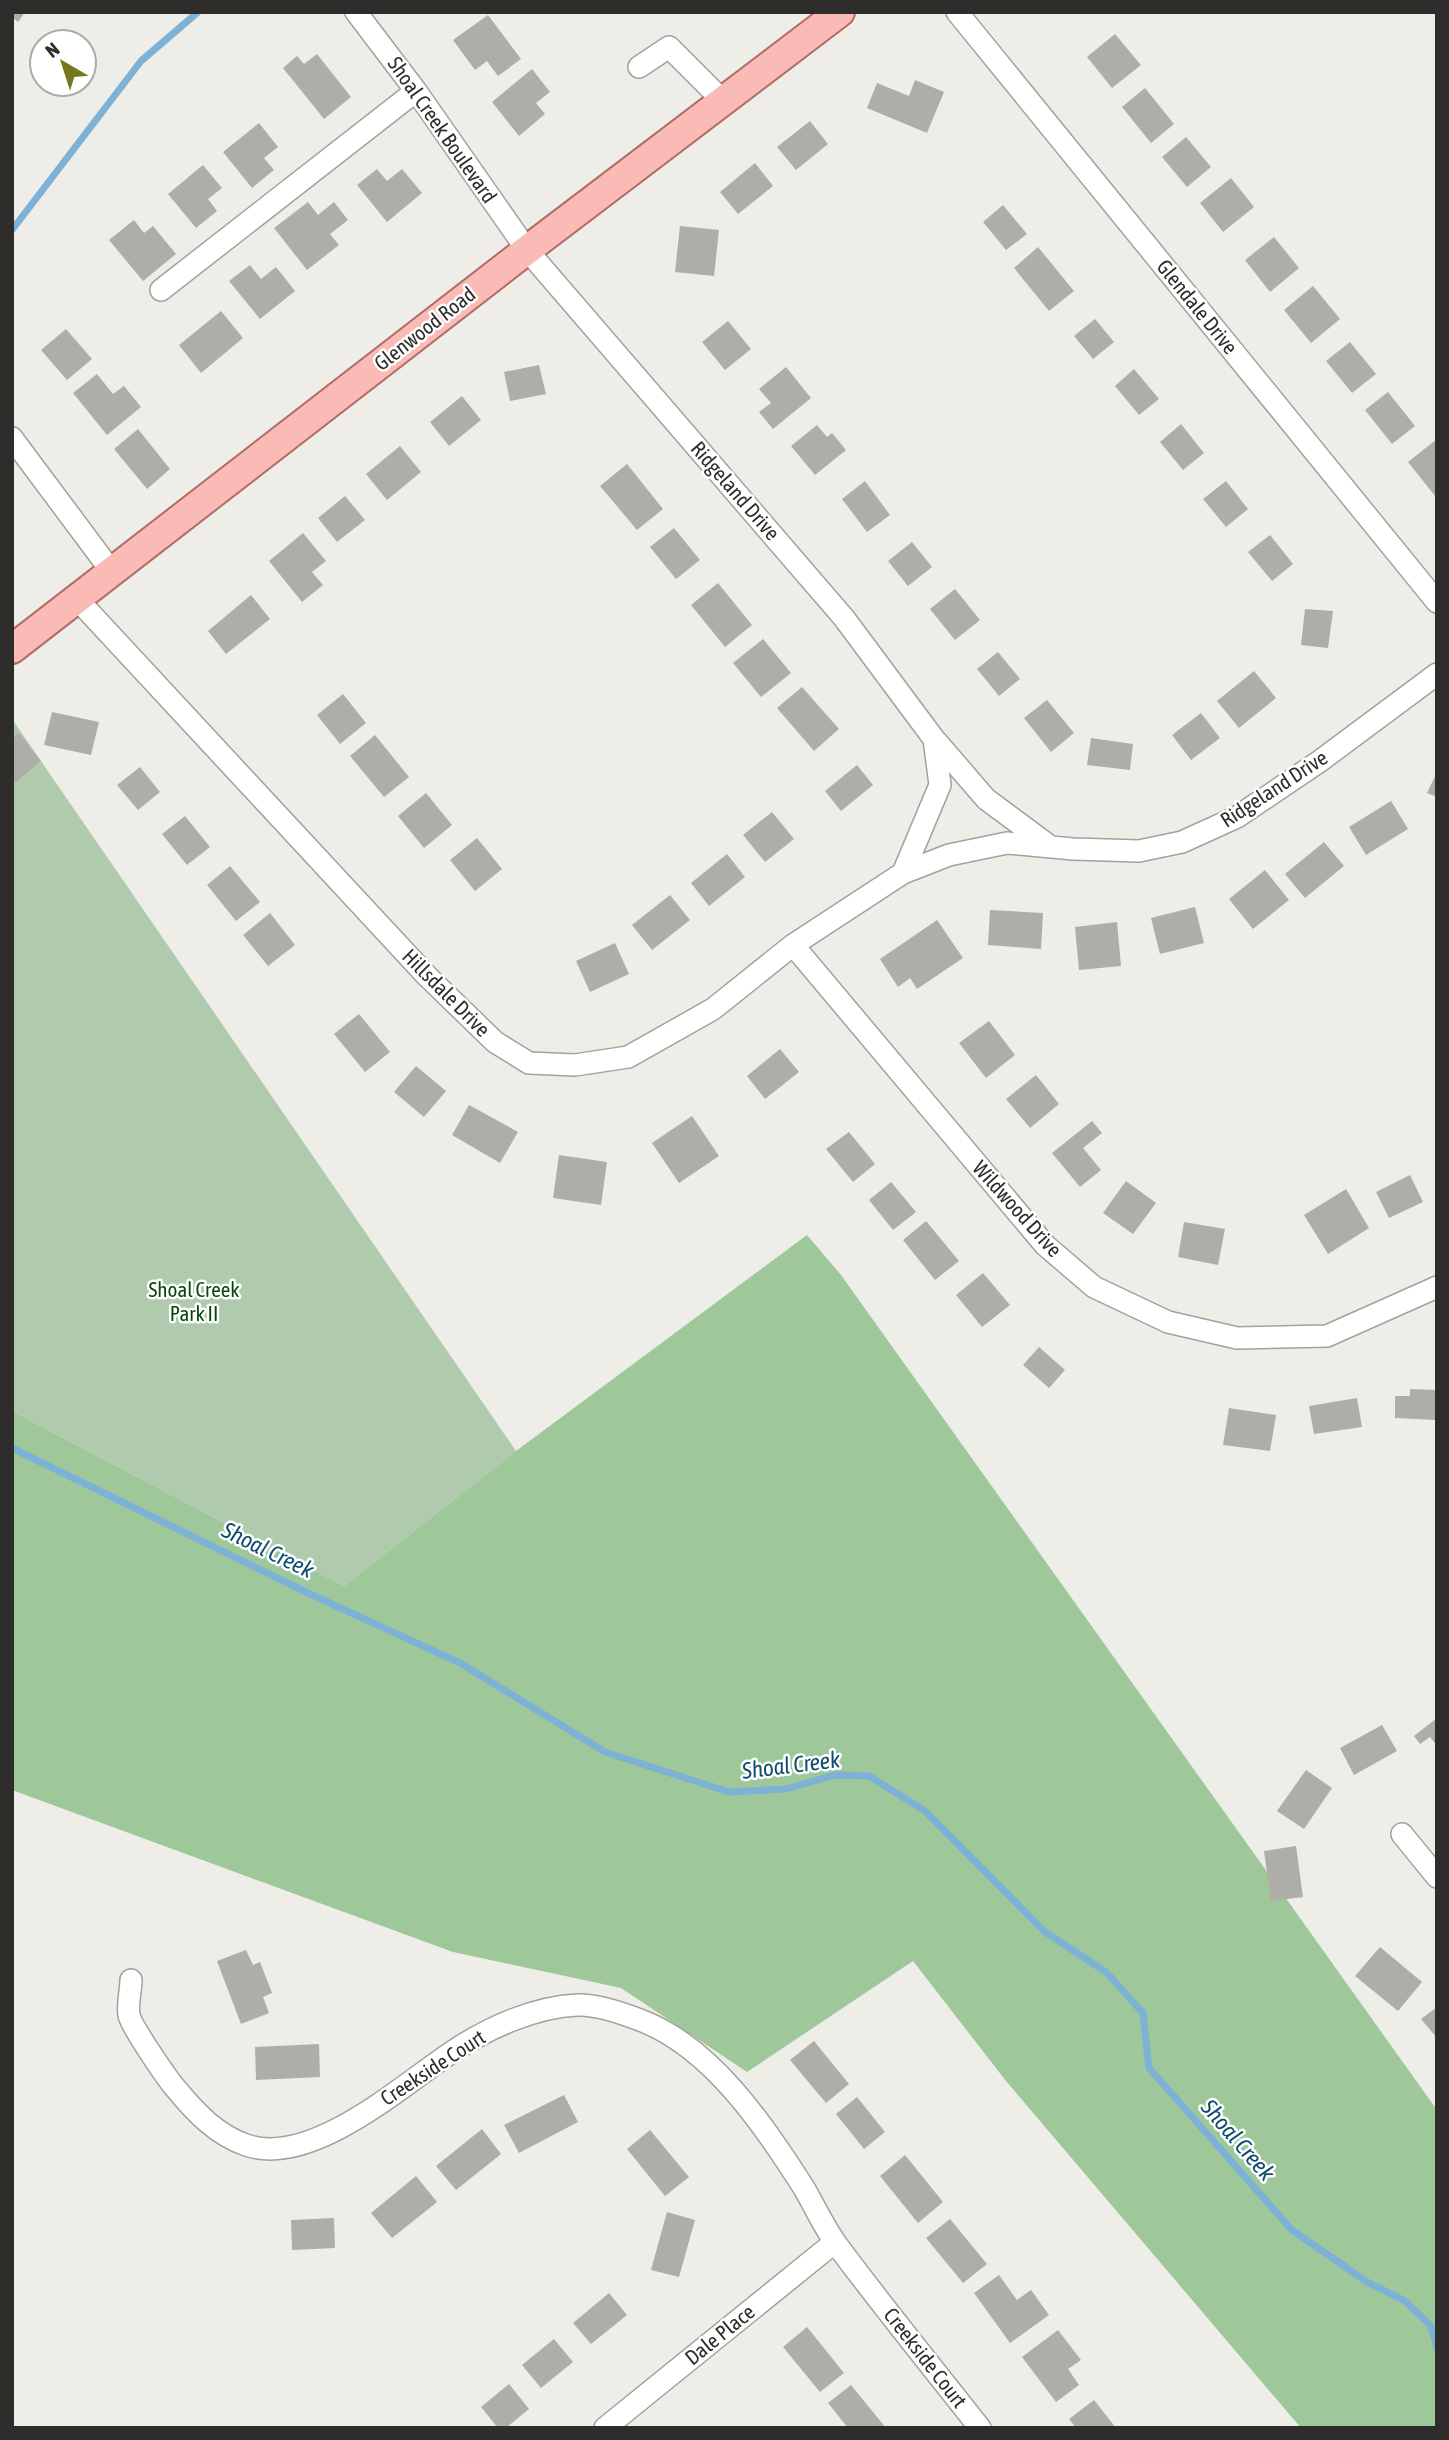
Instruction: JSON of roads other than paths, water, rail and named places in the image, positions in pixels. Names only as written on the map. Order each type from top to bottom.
[{"type":"main road","name":"Glenwood Road","points":[[12,649],[527,250],[841,12]]},
{"type":"street","name":"Shoal Creek Boulevard","points":[[356,12],[416,91],[527,250]]},
{"type":"street","name":"Glendale Drive","points":[[957,12],[1437,602]]},
{"type":"street","points":[[639,67],[669,47],[723,101]]},
{"type":"street","points":[[161,290],[416,91]]},
{"type":"street","name":"Ridgeland Drive","points":[[527,250],[844,618],[934,739],[986,799],[1048,845]]},
{"type":"street","points":[[12,438],[113,572]]},
{"type":"street","name":"Hillsdale Drive","points":[[77,599],[427,976],[495,1042],[529,1063],[575,1065],[628,1057],[713,1009],[793,945],[903,873]]},
{"type":"street","name":"Ridgeland Drive","points":[[903,873],[949,855],[1007,843],[1139,851],[1182,842],[1237,817],[1320,761],[1437,674]]},
{"type":"street","name":"Ridgeland Drive","points":[[903,873],[940,785],[934,739]]},
{"type":"street","name":"Wildwood Drive","points":[[793,945],[1045,1245],[1094,1287],[1168,1322],[1237,1338],[1327,1336],[1437,1287]]},
{"type":"street","points":[[1402,1834],[1437,1877]]},
{"type":"street","name":"Creekside Court","points":[[131,1980],[129,2017],[171,2084],[217,2131],[247,2146],[280,2148],[313,2142],[371,2109],[455,2050],[514,2020],[579,2005],[643,2021],[673,2036],[723,2079],[746,2106],[803,2188],[835,2242],[979,2428]]},
{"type":"street","name":"Dale Place","points":[[606,2428],[835,2242]]},
{"type":"waterway","points":[[12,230],[141,61],[198,12]]},
{"type":"waterway","name":"Shoal Creek","points":[[12,1448],[308,1593],[460,1663],[605,1752],[729,1792],[786,1789],[835,1775],[869,1776],[925,1811],[1045,1932],[1106,1972],[1143,2013],[1149,2068],[1292,2230],[1367,2282],[1405,2301],[1431,2326],[1437,2348]]},
{"type":"park label","name":"Shoal Creek Park II","points":[[194,1302]]}]
